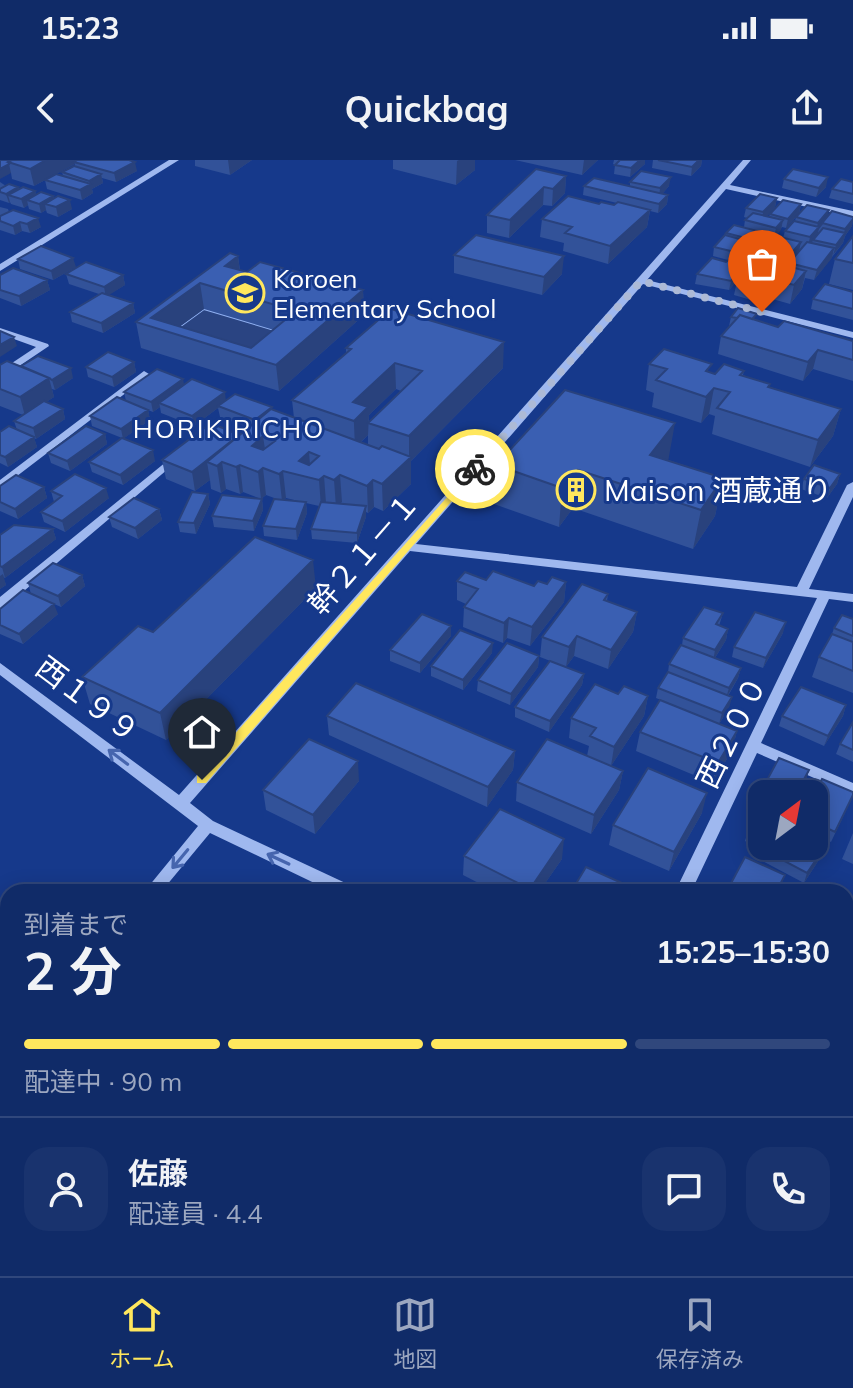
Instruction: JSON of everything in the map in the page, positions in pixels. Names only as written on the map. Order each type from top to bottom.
[{"type":"street","points":[[149,160],[171,162]]},
{"type":"street","name":"幹２１－１","points":[[181,803],[747,160]]},
{"type":"street","points":[[0,268],[171,162]]},
{"type":"street","points":[[725,186],[853,214]]},
{"type":"street","points":[[641,281],[853,335]]},
{"type":"street","points":[[0,331],[44,346],[0,376]]},
{"type":"street","points":[[0,486],[144,374]]},
{"type":"street","points":[[0,604],[192,443]]},
{"type":"street","points":[[801,592],[853,485]]},
{"type":"street","points":[[406,547],[853,598]]},
{"type":"street","name":"西２００","points":[[687,884],[825,595]]},
{"type":"street","name":"西１９９","points":[[0,668],[208,825]]},
{"type":"street","points":[[753,745],[853,789]]},
{"type":"street","points":[[159,884],[208,825],[331,884]]},
{"type":"water","points":[[204,309],[298,337],[254,374],[156,344]]},
{"type":"building","points":[[0,160],[12,160],[0,169]]},
{"type":"building","points":[[46,160],[30,169],[8,162]]},
{"type":"building","points":[[620,160],[640,160],[631,168],[615,165]]},
{"type":"building","points":[[658,160],[699,160],[692,167]]},
{"type":"building","points":[[74,162],[135,162],[114,173]]},
{"type":"building","points":[[74,166],[101,174],[89,181],[62,172]]},
{"type":"building","points":[[536,169],[566,176],[553,189],[544,187],[510,220],[487,215]]},
{"type":"building","points":[[793,169],[828,177],[819,188],[784,179]]},
{"type":"building","points":[[641,171],[671,177],[660,188],[630,182]]},
{"type":"building","points":[[56,174],[91,184],[80,190],[45,180]]},
{"type":"building","points":[[594,178],[668,195],[659,204],[584,186]]},
{"type":"building","points":[[841,179],[853,182],[853,194],[832,189]]},
{"type":"building","points":[[9,184],[18,187],[6,194],[0,192],[0,189]]},
{"type":"building","points":[[23,187],[35,191],[21,199],[8,195]]},
{"type":"building","points":[[41,192],[53,196],[39,204],[27,200]]},
{"type":"building","points":[[760,194],[777,198],[763,212],[746,208]]},
{"type":"building","points":[[58,196],[70,200],[56,207],[45,204]]},
{"type":"building","points":[[568,196],[599,204],[614,205],[618,202],[650,210],[610,246],[565,233],[572,227],[542,219]]},
{"type":"building","points":[[783,200],[801,204],[788,219],[770,214]]},
{"type":"building","points":[[807,205],[829,210],[818,223],[796,217]]},
{"type":"building","points":[[13,210],[38,218],[13,226],[0,221],[0,216]]},
{"type":"building","points":[[832,211],[853,219],[845,229],[822,223]]},
{"type":"building","points":[[753,213],[783,220],[776,228],[745,220]]},
{"type":"building","points":[[794,221],[819,227],[810,237],[785,231]]},
{"type":"building","points":[[734,225],[769,234],[761,242],[726,233]]},
{"type":"building","points":[[823,228],[845,233],[836,245],[813,240]]},
{"type":"building","points":[[476,235],[564,256],[544,277],[454,255]]},
{"type":"building","points":[[725,235],[758,244],[747,255],[714,247]]},
{"type":"building","points":[[776,236],[801,242],[784,262],[758,255]]},
{"type":"building","points":[[853,236],[853,263],[835,259]]},
{"type":"building","points":[[807,242],[834,248],[817,270],[789,263]]},
{"type":"building","points":[[41,246],[73,258],[51,271],[18,259]]},
{"type":"building","points":[[230,253],[238,256],[225,266],[247,272],[260,262],[363,290],[276,365],[136,322]],"holes":[[[200,283],[296,311],[251,348],[151,318]]]},
{"type":"building","points":[[755,257],[806,271],[794,285],[766,278],[762,283],[738,277]]},
{"type":"building","points":[[712,258],[746,263],[731,281],[697,274]]},
{"type":"building","points":[[86,262],[123,275],[104,287],[66,274]]},
{"type":"building","points":[[13,268],[47,280],[19,296],[0,290],[0,275]]},
{"type":"building","points":[[825,284],[853,292],[853,309],[813,299]]},
{"type":"building","points":[[102,293],[133,303],[101,323],[70,312]]},
{"type":"building","points":[[738,308],[757,314],[752,319],[740,315],[731,317]]},
{"type":"building","points":[[391,309],[504,342],[409,436],[368,423],[422,371],[395,363],[353,402],[368,407],[354,421],[292,400],[351,349],[346,348]]},
{"type":"building","points":[[740,315],[778,327],[784,321],[853,341],[853,360],[818,350],[808,362],[721,336]]},
{"type":"building","points":[[0,331],[14,337],[0,345]]},
{"type":"building","points":[[664,349],[712,364],[706,371],[715,374],[724,364],[744,371],[740,375],[770,384],[768,387],[841,409],[818,440],[717,408],[730,392],[714,388],[706,397],[656,380],[667,369],[649,364]]},
{"type":"building","points":[[108,352],[134,362],[112,377],[86,367]]},
{"type":"building","points":[[38,356],[71,368],[52,380],[21,366]]},
{"type":"building","points":[[7,361],[49,378],[20,397],[0,389],[0,365]]},
{"type":"building","points":[[157,369],[183,379],[151,402],[124,392]]},
{"type":"building","points":[[192,379],[225,392],[192,416],[159,403]]},
{"type":"building","points":[[565,390],[675,423],[650,455],[723,478],[701,510],[578,470],[562,488],[496,465]]},
{"type":"building","points":[[235,394],[272,407],[255,420],[218,406]]},
{"type":"building","points":[[117,397],[148,410],[121,429],[90,416]]},
{"type":"building","points":[[44,401],[63,409],[33,428],[14,421]]},
{"type":"building","points":[[271,409],[379,449],[382,446],[411,457],[382,484],[373,480],[367,486],[340,475],[334,480],[324,476],[319,480],[283,471],[279,474],[263,468],[258,472],[240,465],[236,467],[222,462],[217,466],[207,462]],"holes":[[[263,436],[275,441],[263,450],[252,446]],[[309,452],[319,456],[309,465],[299,461]]]},
{"type":"building","points":[[211,423],[239,435],[192,472],[162,460]]},
{"type":"building","points":[[9,426],[34,437],[5,457],[0,455],[0,432]]},
{"type":"building","points":[[86,426],[105,434],[67,461],[48,453]]},
{"type":"building","points":[[122,438],[153,450],[120,475],[89,462]]},
{"type":"building","points":[[814,465],[840,474],[830,488],[804,479]]},
{"type":"building","points":[[75,474],[106,488],[62,521],[41,512],[62,496],[51,491]]},
{"type":"building","points":[[16,475],[44,487],[15,509],[0,502],[0,486]]},
{"type":"building","points":[[192,492],[208,494],[194,523],[178,522]]},
{"type":"building","points":[[222,495],[262,499],[253,521],[212,516]]},
{"type":"building","points":[[134,498],[159,509],[135,528],[109,517]]},
{"type":"building","points":[[274,499],[306,502],[296,529],[263,526]]},
{"type":"building","points":[[321,502],[366,506],[357,533],[311,529]]},
{"type":"building","points":[[14,525],[53,529],[2,567],[0,535]]},
{"type":"building","points":[[255,537],[313,560],[160,713],[82,677],[138,626],[153,632]]},
{"type":"building","points":[[53,563],[82,575],[58,596],[28,583]]},
{"type":"building","points":[[493,571],[534,586],[538,581],[547,584],[552,577],[566,582],[532,627],[509,618],[504,623],[464,607],[478,589],[457,581],[465,572],[486,580]]},
{"type":"building","points":[[582,584],[608,594],[604,600],[637,612],[611,650],[577,636],[569,647],[542,637]]},
{"type":"building","points":[[23,590],[54,604],[19,634],[0,625],[0,609]]},
{"type":"building","points":[[704,607],[723,613],[716,624],[728,629],[715,650],[683,638]]},
{"type":"building","points":[[755,612],[786,622],[766,658],[734,647]]},
{"type":"building","points":[[422,614],[451,626],[420,663],[390,650]]},
{"type":"building","points":[[842,615],[853,619],[853,636],[834,628]]},
{"type":"building","points":[[460,630],[493,643],[463,680],[431,666]]},
{"type":"building","points":[[832,634],[853,642],[853,671],[819,657]]},
{"type":"building","points":[[507,643],[539,656],[511,694],[478,680]]},
{"type":"building","points":[[681,645],[741,668],[729,688],[669,664]]},
{"type":"building","points":[[550,661],[584,674],[550,721],[515,707]]},
{"type":"building","points":[[668,672],[732,697],[722,713],[658,688]]},
{"type":"building","points":[[356,683],[515,751],[488,787],[327,716]]},
{"type":"building","points":[[595,684],[618,694],[624,686],[648,696],[614,747],[590,736],[596,728],[571,718]]},
{"type":"building","points":[[801,687],[846,705],[828,736],[782,716]]},
{"type":"building","points":[[660,700],[737,731],[718,763],[640,732]]},
{"type":"building","points":[[853,722],[853,750],[840,744]]},
{"type":"building","points":[[309,739],[358,761],[313,815],[263,790]]},
{"type":"building","points":[[547,739],[623,771],[594,815],[517,782]]},
{"type":"building","points":[[779,758],[809,770],[804,780],[767,780]]},
{"type":"building","points":[[648,768],[707,793],[674,852],[613,825]]},
{"type":"building","points":[[828,782],[853,792],[835,832],[828,829]]},
{"type":"building","points":[[500,809],[564,839],[533,884],[520,884],[464,856]]},
{"type":"building","points":[[745,857],[785,875],[780,884],[731,884]]},
{"type":"building","points":[[783,860],[816,860],[807,873]]},
{"type":"building","points":[[586,867],[624,884],[576,884]]},
{"type":"way so far","points":[[475,469],[641,281],[762,312]]},
{"type":"place","name":"Koroen Elementary School","points":[[245,293]]},
{"type":"place","name":"Maison 酒蔵通り","points":[[576,490]]},
{"type":"district","name":"HORIKIRICHO","points":[[229,428]]},
{"type":"route","points":[[202,780],[475,469]]}]
